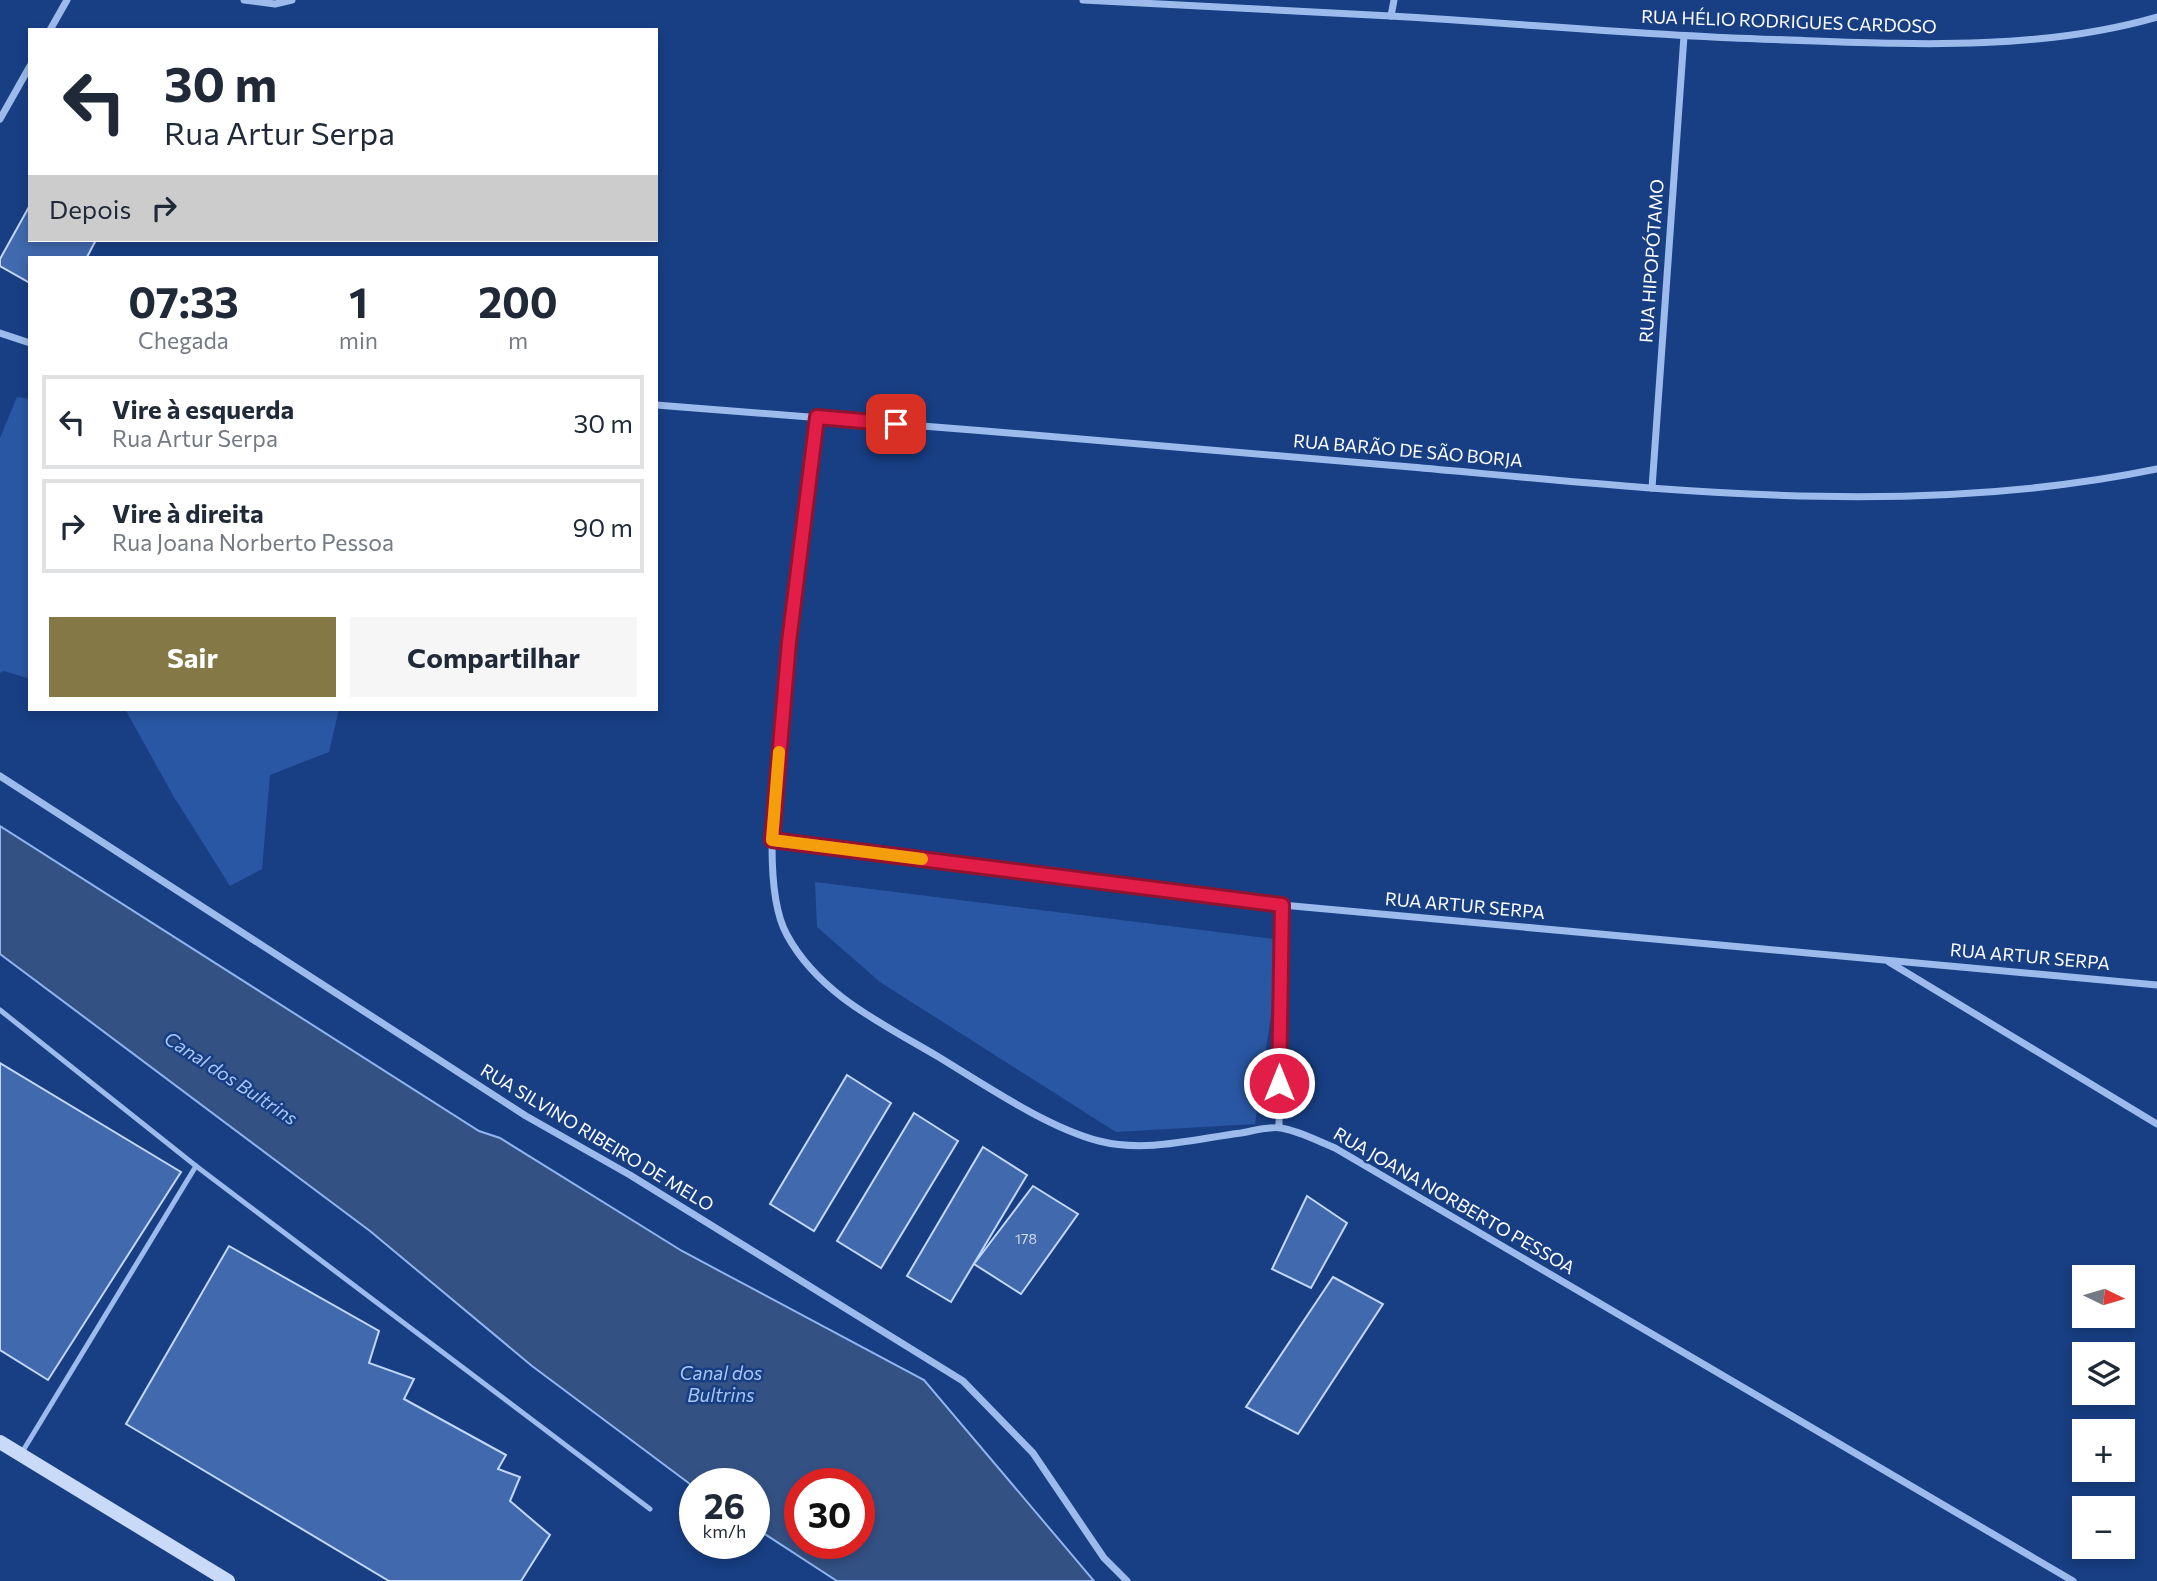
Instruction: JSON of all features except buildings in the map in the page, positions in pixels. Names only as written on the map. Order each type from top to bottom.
[{"type":"main road","points":[[0,1442],[228,1581]]},
{"type":"street","points":[[51,28],[67,0]]},
{"type":"street","points":[[244,0],[275,4],[292,0]]},
{"type":"street","name":"RUA HÉLIO RODRIGUES CARDOSO","points":[[1083,0],[1391,16],[1684,36],[1895,43],[1997,41],[2076,35],[2157,17]]},
{"type":"street","points":[[1391,16],[1394,0]]},
{"type":"street","name":"RUA HIPOPÓTAMO","points":[[1652,488],[1684,36]]},
{"type":"street","points":[[0,119],[28,70]]},
{"type":"street","points":[[0,332],[28,342]]},
{"type":"street","name":"RUA BARÃO DE SÃO BORJA","points":[[658,405],[1652,488],[1776,495],[1949,495],[2099,479],[2157,468]]},
{"type":"street","name":"RUA JOANA NORBERTO PESSOA","points":[[817,417],[788,655],[772,840],[773,874],[780,919],[795,949],[816,976],[840,997],[1030,1110],[1066,1129],[1099,1141],[1126,1146],[1159,1145],[1279,1127],[1335,1148],[2073,1581]]},
{"type":"street","name":"RUA SILVINO RIBEIRO DE MELO","points":[[0,776],[503,1102],[629,1175],[963,1381],[1032,1453],[1104,1558],[1127,1581]]},
{"type":"street","name":"RUA ARTUR SERPA","points":[[772,840],[1282,905],[2157,985]]},
{"type":"street","points":[[1279,1127],[1282,905]]},
{"type":"street","points":[[1886,960],[2157,1124]]},
{"type":"lane","points":[[0,1010],[196,1166],[650,1509]]},
{"type":"lane","points":[[21,1454],[196,1166]]},
{"type":"shaded area","points":[[17,397],[28,399],[28,678],[4,671],[0,673],[0,438]]},
{"type":"shaded area","points":[[126,711],[339,711],[329,752],[270,775],[262,869],[230,886],[174,797]]},
{"type":"shaded area","points":[[815,882],[1282,940],[1255,1124],[1116,1132],[880,982],[817,927]]},
{"type":"water","name":"Canal dos Bultrins","points":[[0,826],[479,1131],[500,1138],[682,1251],[924,1380],[1094,1581],[837,1581],[803,1559],[875,1559],[875,1468],[784,1468],[784,1547],[770,1537],[770,1468],[679,1468],[679,1476],[532,1366],[370,1231],[0,954]]},
{"type":"slow traffic","points":[[779,752],[772,840],[922,859]]},
{"type":"route","points":[[896,424],[817,417],[789,642],[772,840],[1282,905],[1279,1083]]}]
